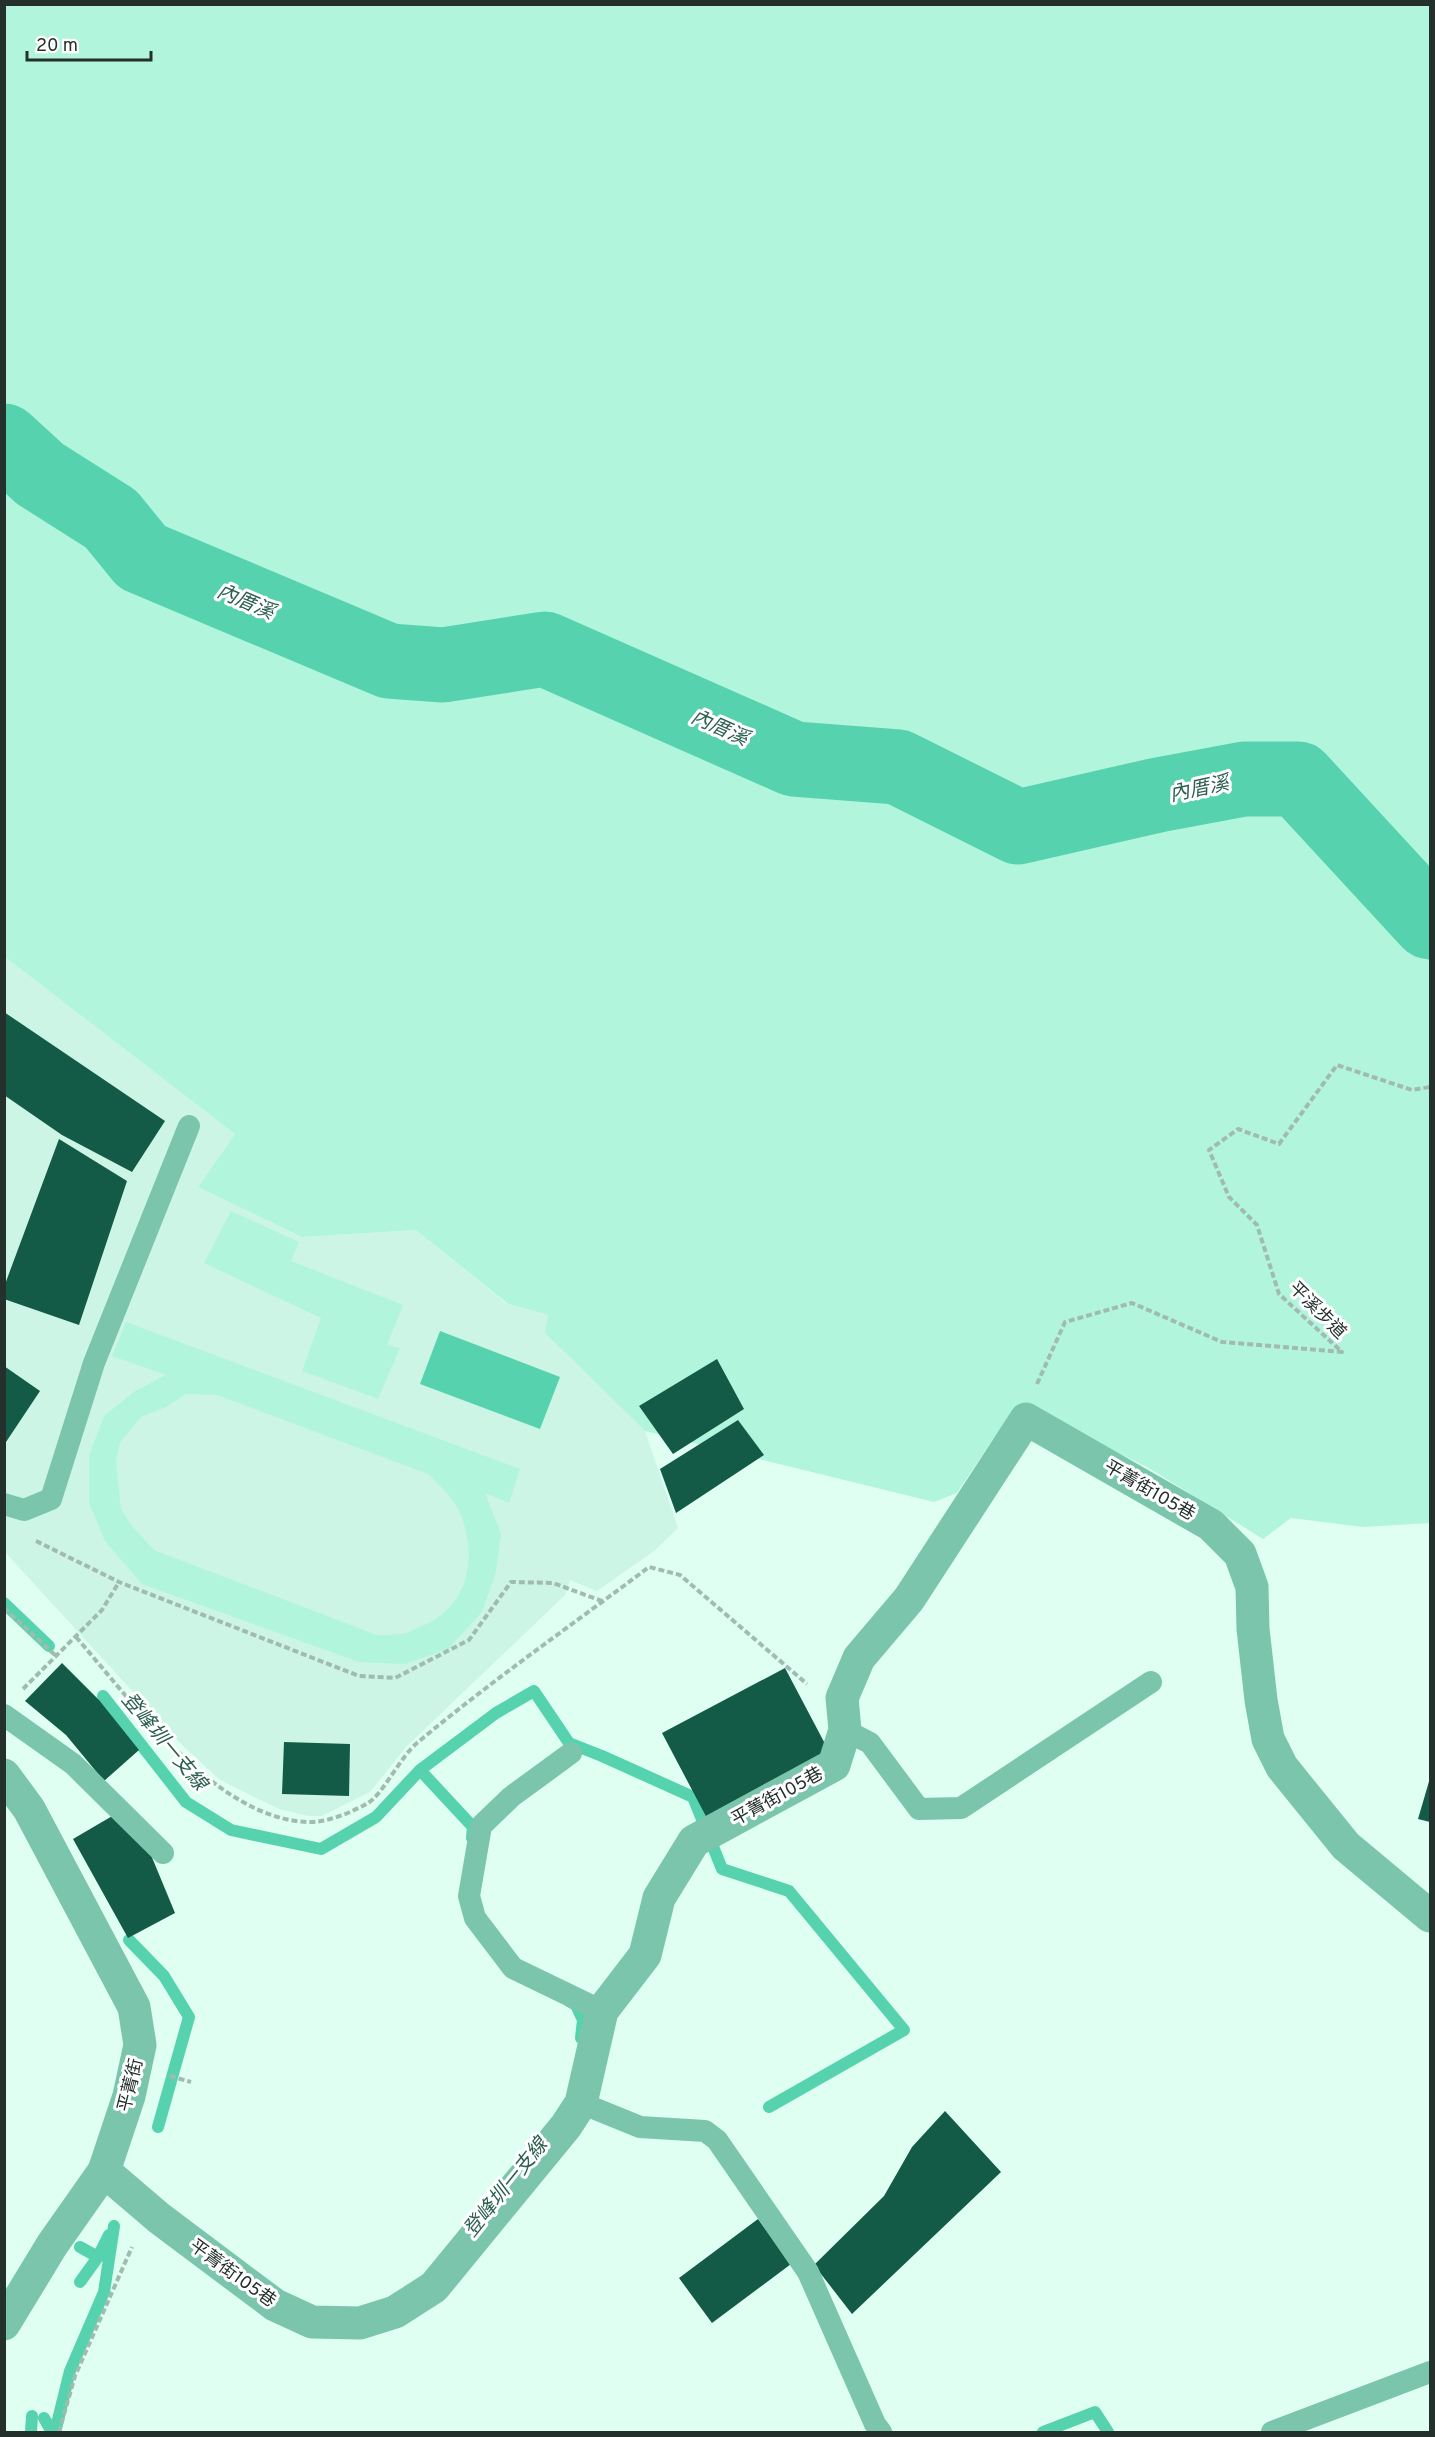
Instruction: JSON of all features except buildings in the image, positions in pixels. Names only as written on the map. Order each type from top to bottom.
[{"type":"street","name":"平菁街105巷","points":[[104,2171],[159,2218],[275,2306],[312,2322],[360,2323],[395,2312],[434,2287],[566,2126],[581,2103],[602,2011],[645,1955],[659,1898],[694,1841],[834,1765],[844,1714],[859,1658],[909,1599],[1026,1419],[1211,1525],[1240,1554],[1252,1587],[1254,1641],[1268,1739],[1282,1767],[1347,1846],[1431,1916]]},
{"type":"street","name":"平菁街","points":[[4,1775],[29,1809],[134,2007],[140,2045],[129,2096],[104,2171],[52,2245],[5,2322]]},
{"type":"lane","points":[[4,1504],[24,1510],[51,1499],[94,1363],[189,1126]]},
{"type":"lane","points":[[844,1714],[870,1743],[919,1809],[961,1808],[1151,1682]]},
{"type":"lane","points":[[10,1706],[73,1764],[163,1853]]},
{"type":"lane","points":[[571,1753],[510,1797],[481,1826],[469,1896],[475,1918],[513,1968],[602,2011]]},
{"type":"lane","points":[[581,2103],[640,2127],[705,2131],[717,2140],[808,2272],[881,2433]]},
{"type":"lane","points":[[1272,2433],[1431,2372]]},
{"type":"path","name":"平溪步道","points":[[1026,1419],[1030,1402],[1065,1322],[1132,1303],[1222,1342],[1342,1352],[1279,1294],[1257,1225],[1229,1197],[1209,1150],[1238,1129],[1280,1144],[1337,1065],[1412,1090],[1431,1087]]},
{"type":"path","points":[[31,1539],[119,1582],[358,1676],[395,1678],[469,1640],[511,1582],[553,1583],[603,1601]]},
{"type":"path","points":[[76,1637],[178,1753],[221,1790],[276,1817],[309,1822],[327,1820],[370,1802],[415,1745],[649,1567],[680,1575],[844,1714]]},
{"type":"path","points":[[10,1706],[102,1610],[119,1582]]},
{"type":"path","points":[[4,1608],[56,1656]]},
{"type":"path","points":[[59,2433],[75,2376],[135,2240],[159,2218]]},
{"type":"shaded area","points":[[4,5],[1430,5],[1430,1523],[1363,1527],[1291,1518],[1263,1539],[1147,1467],[1044,1417],[995,1436],[957,1493],[934,1502],[645,1431],[545,1333],[548,1315],[508,1304],[416,1230],[302,1237],[198,1187],[235,1134],[5,957]]},
{"type":"shaded area","points":[[5,957],[235,1134],[198,1187],[302,1237],[416,1230],[507,1304],[548,1315],[546,1334],[645,1431],[678,1528],[654,1551],[597,1591],[570,1580],[565,1595],[407,1746],[370,1792],[322,1816],[308,1816],[279,1809],[220,1780],[178,1741],[5,1552]]},
{"type":"shaded area","points":[[231,1211],[299,1242],[291,1261],[403,1305],[387,1345],[400,1348],[378,1399],[302,1371],[321,1318],[204,1263]]},
{"type":"shaded area","points":[[126,1322],[520,1469],[509,1503],[485,1493],[501,1534],[496,1572],[482,1612],[448,1649],[405,1664],[359,1662],[142,1584],[105,1541],[89,1503],[89,1456],[104,1416],[135,1391],[166,1375],[112,1356]],"holes":[[[186,1394],[217,1395],[428,1474],[454,1502],[460,1513],[468,1547],[465,1579],[450,1607],[438,1617],[403,1634],[377,1635],[154,1550],[132,1526],[121,1509],[116,1461],[120,1442],[141,1417],[166,1407]]]},
{"type":"shaded area","points":[[440,1331],[560,1377],[540,1429],[420,1384]]},
{"type":"waterway","name":"內厝溪","points":[[4,441],[40,474],[111,519],[142,557],[389,661],[443,665],[545,649],[794,759],[898,767],[1018,827],[1158,795],[1244,779],[1298,779],[1430,922]]},
{"type":"waterway","name":"登峰圳一支線","points":[[4,1603],[49,1646]]},
{"type":"waterway","points":[[420,1770],[496,1713],[534,1691],[569,1743],[693,1797],[722,1869],[789,1891],[904,2030],[769,2107]]},
{"type":"waterway","name":"登峰圳一支線","points":[[103,1696],[186,1802],[231,1830],[321,1849],[376,1817],[420,1770],[473,1827],[472,1838]]},
{"type":"waterway","points":[[129,1940],[164,1976],[189,2017],[158,2127]]},
{"type":"waterway","name":"登峰圳一支線","points":[[569,2001],[576,2005],[583,2020],[581,2038]]},
{"type":"waterway","points":[[55,2432],[70,2371],[104,2292],[114,2226]]},
{"type":"waterway","points":[[80,2282],[98,2257],[109,2235]]},
{"type":"waterway","points":[[80,2247],[98,2257]]},
{"type":"waterway","points":[[1043,2432],[1095,2412],[1108,2432]]},
{"type":"waterway","points":[[31,2432],[32,2416]]},
{"type":"waterway","points":[[44,2418],[52,2432]]}]
